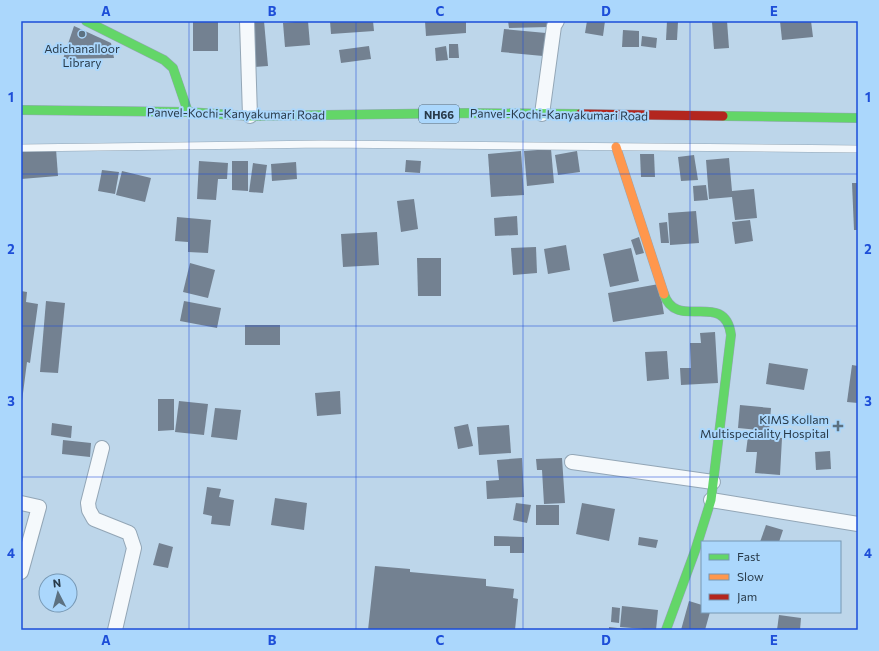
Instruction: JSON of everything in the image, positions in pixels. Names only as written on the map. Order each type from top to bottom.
[{"type":"main road","points":[[86,21],[148,52],[173,68],[188,112]]},
{"type":"main road","name":"Panvel-Kochi-Kanyakumari Road","points":[[21,110],[188,112],[250,116],[466,113],[858,118]]},
{"type":"main road","points":[[616,147],[666,301],[672,308],[679,311],[709,310],[718,314],[726,320],[730,326],[731,335],[711,500],[695,551],[666,630]]},
{"type":"street","points":[[247,21],[250,116]]},
{"type":"street","points":[[542,114],[554,26],[557,21]]},
{"type":"street","points":[[102,448],[88,503],[89,510],[94,519],[130,533],[134,548],[115,630]]},
{"type":"street","points":[[572,462],[713,482]]},
{"type":"street","points":[[711,500],[858,524]]},
{"type":"street","points":[[21,503],[39,507],[21,572]]},
{"type":"lane","points":[[21,148],[322,144],[858,149]]},
{"type":"building","points":[[193,21],[218,21],[218,51],[193,51]]},
{"type":"building","points":[[249,21],[264,21],[268,66],[253,67]]},
{"type":"building","points":[[308,21],[310,45],[285,47],[283,23]]},
{"type":"building","points":[[330,21],[373,21],[374,31],[331,34]]},
{"type":"building","points":[[425,21],[466,21],[466,33],[426,36]]},
{"type":"building","points":[[508,21],[548,21],[548,27],[509,28]]},
{"type":"building","points":[[587,21],[605,21],[603,36],[585,33]]},
{"type":"building","points":[[667,21],[678,22],[677,40],[666,40]]},
{"type":"building","points":[[727,21],[729,48],[714,49],[712,22]]},
{"type":"building","points":[[780,21],[811,21],[813,37],[782,40]]},
{"type":"building","name":"Adichanalloor Library","points":[[74,26],[111,43],[114,58],[63,59]]},
{"type":"building","points":[[504,29],[546,33],[543,56],[501,52]]},
{"type":"building","points":[[623,30],[639,31],[639,47],[622,47]]},
{"type":"building","points":[[642,36],[657,38],[656,48],[641,46]]},
{"type":"building","points":[[449,44],[458,44],[459,58],[449,58]]},
{"type":"building","points":[[369,46],[371,59],[341,63],[339,50]]},
{"type":"building","points":[[446,46],[448,60],[436,61],[435,48]]},
{"type":"building","points":[[56,149],[58,176],[21,179],[21,152]]},
{"type":"building","points":[[551,149],[554,183],[527,186],[524,151]]},
{"type":"building","points":[[521,151],[524,195],[491,197],[488,154]]},
{"type":"building","points":[[577,151],[580,172],[558,175],[555,155]]},
{"type":"building","points":[[640,154],[654,154],[655,177],[641,177]]},
{"type":"building","points":[[694,155],[698,180],[681,181],[678,157]]},
{"type":"building","points":[[729,158],[732,191],[754,189],[757,218],[735,220],[732,197],[709,199],[706,160]]},
{"type":"building","points":[[406,160],[421,161],[420,173],[405,172]]},
{"type":"building","points":[[199,161],[228,163],[227,179],[218,179],[216,200],[197,199]]},
{"type":"building","points":[[232,161],[248,161],[248,191],[232,190]]},
{"type":"building","points":[[296,162],[297,179],[272,181],[271,164]]},
{"type":"building","points":[[253,163],[267,165],[263,193],[249,192]]},
{"type":"building","points":[[102,170],[119,172],[115,194],[98,191]]},
{"type":"building","points":[[122,171],[151,178],[145,202],[116,195]]},
{"type":"building","points":[[852,183],[858,183],[858,230],[854,230]]},
{"type":"building","points":[[706,185],[708,200],[694,201],[693,186]]},
{"type":"building","points":[[414,199],[418,229],[401,232],[397,201]]},
{"type":"building","points":[[696,211],[699,243],[670,245],[668,213]]},
{"type":"building","points":[[517,216],[518,235],[495,236],[494,218]]},
{"type":"building","points":[[177,217],[211,220],[208,253],[188,252],[188,242],[175,241]]},
{"type":"building","points":[[750,220],[753,241],[735,244],[732,222]]},
{"type":"building","points":[[667,222],[669,243],[661,243],[659,223]]},
{"type":"building","points":[[377,232],[379,265],[343,267],[341,234]]},
{"type":"building","points":[[639,237],[644,253],[636,255],[631,240]]},
{"type":"building","points":[[566,245],[570,270],[548,274],[544,249]]},
{"type":"building","points":[[536,247],[537,273],[513,275],[511,248]]},
{"type":"building","points":[[631,248],[639,281],[610,287],[603,254]]},
{"type":"building","points":[[417,258],[441,258],[441,296],[418,296]]},
{"type":"building","points":[[190,263],[215,270],[208,298],[183,292]]},
{"type":"building","points":[[659,284],[664,314],[613,322],[608,293]]},
{"type":"building","points":[[21,291],[27,292],[26,302],[38,304],[30,363],[27,362],[22,401]]},
{"type":"building","points":[[46,301],[65,303],[58,373],[40,372]]},
{"type":"building","points":[[184,301],[221,308],[217,328],[180,321]]},
{"type":"building","points":[[245,325],[280,325],[280,345],[245,345]]},
{"type":"building","points":[[715,332],[718,383],[681,385],[680,368],[691,368],[690,343],[701,343],[700,333]]},
{"type":"building","points":[[667,351],[669,379],[647,381],[645,352]]},
{"type":"building","points":[[769,363],[808,369],[804,390],[766,384]]},
{"type":"building","points":[[852,365],[858,366],[858,403],[847,402]]},
{"type":"building","points":[[340,391],[341,414],[317,416],[315,393]]},
{"type":"building","points":[[158,399],[174,399],[174,430],[158,431]]},
{"type":"building","points":[[179,401],[208,404],[204,435],[175,432]]},
{"type":"building","points":[[740,405],[771,408],[769,431],[738,428]]},
{"type":"building","points":[[215,408],[241,410],[237,440],[211,437]]},
{"type":"building","points":[[52,423],[72,426],[71,438],[51,435]]},
{"type":"building","points":[[468,424],[473,446],[458,449],[454,427]]},
{"type":"building","points":[[509,425],[511,453],[479,455],[477,427]]},
{"type":"building","points":[[748,436],[782,438],[780,475],[755,473],[757,452],[746,452]]},
{"type":"building","points":[[63,440],[91,443],[90,457],[62,454]]},
{"type":"building","points":[[830,451],[831,469],[816,470],[815,452]]},
{"type":"building","points":[[522,458],[524,497],[487,499],[486,481],[499,480],[497,460]]},
{"type":"building","points":[[562,458],[565,503],[544,504],[542,470],[537,470],[536,459]]},
{"type":"building","points":[[207,487],[221,489],[219,497],[234,500],[230,526],[211,524],[212,516],[203,514]]},
{"type":"building","points":[[275,498],[307,503],[304,530],[271,525]]},
{"type":"building","points":[[516,503],[531,505],[527,523],[513,520]]},
{"type":"building","points":[[582,503],[615,509],[609,541],[576,534]]},
{"type":"building","points":[[536,505],[559,505],[559,525],[536,525]]},
{"type":"building","points":[[766,525],[783,530],[779,541],[760,541]]},
{"type":"building","points":[[494,536],[524,537],[524,553],[510,553],[510,546],[494,546]]},
{"type":"building","points":[[639,537],[658,540],[656,548],[638,545]]},
{"type":"building","points":[[159,543],[173,547],[168,568],[153,565]]},
{"type":"building","points":[[375,566],[410,569],[410,572],[486,579],[486,586],[514,589],[513,598],[518,599],[515,630],[368,630]]},
{"type":"building","points":[[689,601],[701,605],[701,613],[710,613],[705,630],[681,630]]},
{"type":"building","points":[[622,606],[658,610],[656,630],[620,627]]},
{"type":"building","points":[[612,607],[620,608],[619,623],[611,622]]},
{"type":"building","points":[[779,615],[801,618],[800,630],[777,630]]},
{"type":"building","points":[[609,627],[626,629],[626,630],[609,630]]},
{"type":"traffic: fast","points":[[86,21],[164,60],[173,68],[188,112]]},
{"type":"traffic: fast","points":[[21,110],[188,112],[250,116],[466,113],[580,114]]},
{"type":"traffic: fast","points":[[723,116],[858,118]]},
{"type":"traffic: fast","points":[[664,294],[670,305],[679,310],[689,312],[710,312],[720,315],[727,322],[731,335],[711,500],[695,551],[666,630]]},
{"type":"traffic: slow","points":[[616,147],[664,294]]},
{"type":"traffic: jam","points":[[580,114],[723,116]]},
{"type":"place","name":"Adichanalloor Library","points":[[82,34]]},
{"type":"place","name":"KIMS Kollam Multispeciality Hospital","points":[[838,426]]}]
